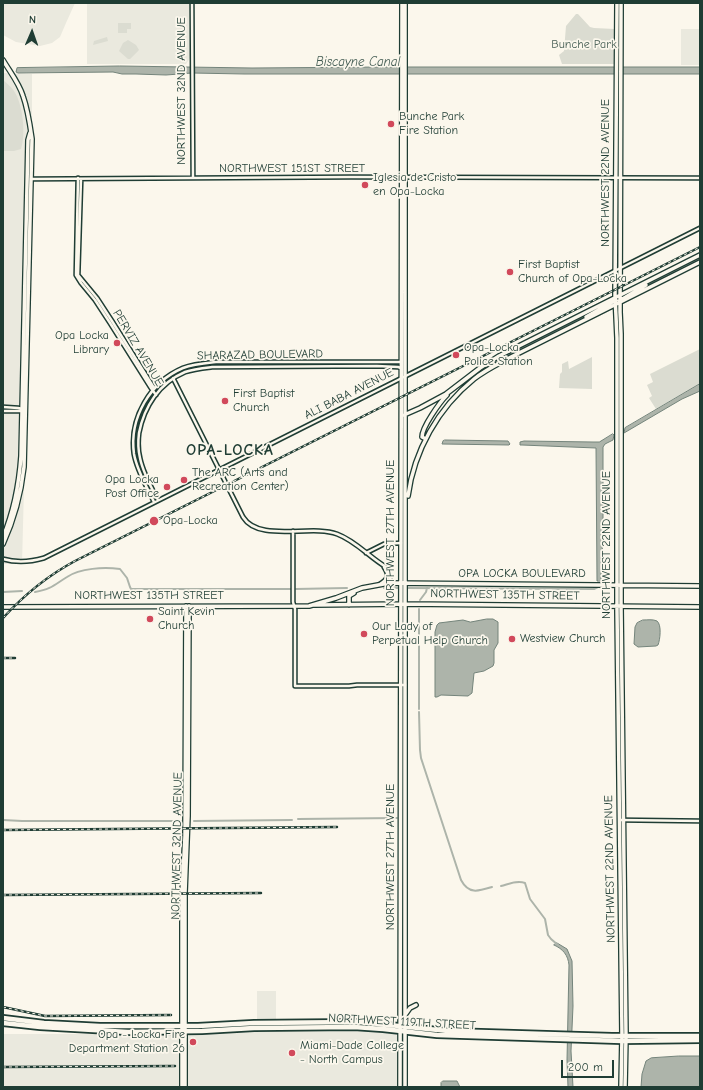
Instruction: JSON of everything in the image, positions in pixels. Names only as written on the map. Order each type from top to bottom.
[{"type":"highway","points":[[3,1018],[80,1028]]},
{"type":"highway","name":"NORTHWEST 119TH STREET","points":[[80,1028],[122,1027],[184,1029],[254,1023],[359,1022],[402,1029],[513,1035],[700,1040]]},
{"type":"highway","points":[[3,1023],[40,1028],[80,1028]]},
{"type":"highway","name":"NORTHWEST 119TH STREET","points":[[624,1038],[700,1036]]},
{"type":"main road","name":"NORTHWEST 27TH AVENUE","points":[[402,3],[403,377],[401,461],[406,473],[406,505],[403,543]]},
{"type":"main road","name":"NORTHWEST 27TH AVENUE","points":[[403,66],[405,3]]},
{"type":"main road","name":"NORTHWEST 22ND AVENUE","points":[[617,3],[621,157],[617,178],[621,427],[619,643],[625,1087]]},
{"type":"main road","name":"NORTHWEST 22ND AVENUE","points":[[619,66],[621,3]]},
{"type":"main road","points":[[3,60],[12,73],[23,95],[30,130],[28,140],[29,179],[20,476],[12,511],[3,537]]},
{"type":"main road","name":"NORTHWEST 27TH AVENUE","points":[[401,362],[403,177]]},
{"type":"main road","points":[[406,505],[413,470],[426,439],[448,404],[474,379],[494,366],[642,288],[656,277],[700,255]]},
{"type":"main road","points":[[401,416],[446,394],[480,368],[499,356],[700,262]]},
{"type":"main road","points":[[401,362],[404,363],[403,368]]},
{"type":"main road","name":"NORTHWEST 27TH AVENUE","points":[[400,1087],[402,1029],[403,860],[405,820],[403,685],[403,467],[406,414],[403,377]]},
{"type":"main road","points":[[426,439],[422,437],[422,432],[435,410],[454,388]]},
{"type":"main road","points":[[3,544],[13,518],[21,487],[24,458],[23,410]]},
{"type":"main road","name":"OPA LOCKA BOULEVARD","points":[[294,605],[309,606],[336,598],[354,590],[373,585],[392,583],[700,586]]},
{"type":"main road","points":[[349,605],[350,594],[372,587],[373,585]]},
{"type":"main road","name":"NORTHWEST 135TH STREET","points":[[309,606],[403,604],[700,607]]},
{"type":"main road","name":"NORTHWEST 135TH STREET","points":[[3,607],[294,605]]},
{"type":"main road","name":"NORTHWEST 32ND AVENUE","points":[[185,1087],[185,893],[188,816],[187,606]]},
{"type":"main road","name":"NORTHWEST 27TH AVENUE","points":[[403,685],[401,815],[403,860],[404,1016],[402,1029],[405,1087]]},
{"type":"main road","points":[[401,815],[405,820]]},
{"type":"main road","points":[[404,1016],[410,1008],[416,1005]]},
{"type":"main road","name":"NORTHWEST 32ND AVENUE","points":[[182,1087],[184,1029]]},
{"type":"main road","name":"NORTHWEST 22ND AVENUE","points":[[621,1087],[624,1038]]},
{"type":"street","name":"NORTHWEST 32ND AVENUE","points":[[192,3],[192,178]]},
{"type":"street","name":"NORTHWEST 151ST STREET","points":[[29,179],[403,177],[700,178]]},
{"type":"street","name":"PERVIZ AVENUE","points":[[80,178],[76,275],[110,323],[156,394]]},
{"type":"street","name":"ALI BABA AVENUE","points":[[3,559],[26,562],[44,558],[700,228]]},
{"type":"street","name":"SHARAZAD BOULEVARD","points":[[154,502],[140,473],[135,457],[134,434],[143,404],[153,389],[165,378],[184,367],[212,362],[401,362]]},
{"type":"street","points":[[317,362],[317,367]]},
{"type":"street","name":"SHARAZAD BOULEVARD","points":[[158,500],[139,457],[138,441],[142,419],[147,408],[156,394],[173,379],[186,372],[212,367],[403,368]]},
{"type":"street","points":[[171,375],[243,517],[248,523],[256,528],[266,531],[323,531],[336,534],[345,538],[389,571],[390,580],[392,583]]},
{"type":"street","points":[[3,407],[23,410]]},
{"type":"street","points":[[3,411],[23,410]]},
{"type":"street","points":[[293,531],[295,686],[403,685]]},
{"type":"street","points":[[366,553],[384,544],[403,543]]},
{"type":"street","points":[[380,584],[386,580],[387,576],[387,573],[382,565]]},
{"type":"street","points":[[621,820],[700,821]]},
{"type":"shaded area","points":[[3,3],[75,3],[60,37],[52,43],[40,46],[16,42],[3,35]]},
{"type":"shaded area","points":[[87,3],[190,3],[191,57],[186,64],[87,64]]},
{"type":"shaded area","points":[[681,29],[700,29],[700,65],[681,65]]},
{"type":"shaded area","points":[[120,66],[252,68],[700,67],[700,74],[192,73],[166,75],[122,74],[113,72],[16,72],[17,68]]},
{"type":"shaded area","points":[[3,73],[32,74],[32,182],[22,564],[3,564]]},
{"type":"shaded area","points":[[700,384],[700,391],[682,399],[624,433],[625,428]]},
{"type":"shaded area","points":[[613,434],[613,440],[605,444],[603,447],[603,534],[601,581],[597,581],[596,448],[520,445],[520,442],[599,442]]},
{"type":"shaded area","points":[[445,440],[508,441],[510,444],[442,444]]},
{"type":"shaded area","points":[[493,619],[498,622],[498,643],[494,650],[493,666],[484,671],[474,673],[472,693],[468,696],[441,695],[435,697],[435,632],[437,625],[439,623],[463,620],[470,622]]},
{"type":"shaded area","points":[[643,620],[654,620],[659,623],[660,633],[658,645],[638,647],[634,644],[635,627],[637,623]]},
{"type":"shaded area","points":[[557,943],[567,949],[572,961],[573,1006],[571,1051],[573,1087],[568,1087],[567,1060],[569,965],[568,958],[560,948],[554,945]]},
{"type":"shaded area","points":[[257,991],[276,991],[276,1020],[257,1019]]},
{"type":"shaded area","name":"Miami-Dade College - North Campus","points":[[351,1030],[395,1034],[397,1036],[398,1087],[187,1087],[187,1037],[190,1034],[259,1031]]},
{"type":"shaded area","points":[[3,1034],[180,1034],[180,1087],[3,1087]]},
{"type":"shaded area","points":[[700,1056],[700,1087],[641,1087],[642,1074],[646,1061],[651,1058]]},
{"type":"shaded area","points":[[443,1081],[457,1081],[460,1087],[441,1087],[441,1083]]},
{"type":"green space","name":"Bunche Park","points":[[576,14],[578,14],[590,27],[615,29],[615,64],[562,64],[559,55],[564,51],[566,26]]},
{"type":"green space","points":[[118,23],[131,23],[131,29],[127,29],[127,33],[118,33]]},
{"type":"green space","points":[[107,37],[108,41],[93,45],[94,41]]},
{"type":"green space","points":[[128,40],[136,45],[139,50],[130,59],[119,51],[123,43]]},
{"type":"green space","points":[[3,80],[14,91],[20,103],[23,119],[23,143],[21,149],[14,151],[3,151]]},
{"type":"green space","points":[[700,349],[700,384],[656,409],[649,398],[652,396],[647,385],[653,382],[650,374]]},
{"type":"green space","points":[[592,357],[592,389],[559,388],[562,364],[568,361],[569,369]]},
{"type":"waterway","points":[[35,592],[49,588],[72,574],[85,570],[107,568],[120,569],[127,578],[131,589],[291,589]]},
{"type":"waterway","points":[[406,588],[594,589],[598,587],[599,581]]},
{"type":"waterway","points":[[296,589],[347,588]]},
{"type":"waterway","points":[[384,588],[401,588]]},
{"type":"waterway","points":[[420,600],[427,588]]},
{"type":"waterway","points":[[3,592],[22,591]]},
{"type":"waterway","points":[[419,609],[419,709]]},
{"type":"waterway","points":[[419,712],[421,758],[461,880],[467,888],[475,891],[492,887]]},
{"type":"waterway","points":[[298,819],[397,818]]},
{"type":"waterway","points":[[3,820],[181,821]]},
{"type":"waterway","points":[[194,821],[292,820]]},
{"type":"waterway","points":[[501,886],[516,882],[525,883],[530,899],[545,919],[548,935],[558,945]]},
{"type":"railway","points":[[3,618],[36,586],[75,561],[700,247]]},
{"type":"railway","points":[[3,658],[15,658]]},
{"type":"railway","points":[[3,830],[337,827]]},
{"type":"railway","points":[[3,895],[261,893]]},
{"type":"railway","points":[[3,1007],[45,1016],[171,1015]]},
{"type":"railway","points":[[3,1067],[175,1066]]},
{"type":"place","name":"Bunche Park Fire Station","points":[[391,124]]},
{"type":"place","name":"Iglesia de Cristo en Opa-Locka","points":[[365,185]]},
{"type":"place","name":"First Baptist Church of Opa-Locka","points":[[510,272]]},
{"type":"place","name":"Opa Locka Library","points":[[117,343]]},
{"type":"place","name":"Opa-Locka Police Station","points":[[456,355]]},
{"type":"place","name":"First Baptist Church","points":[[225,401]]},
{"type":"place","name":"The ARC (Arts and Recreation Center)","points":[[184,480]]},
{"type":"place","name":"Opa Locka Post Office","points":[[167,487]]},
{"type":"place","name":"Opa-Locka","points":[[154,521]]},
{"type":"place","name":"Saint Kevin Church","points":[[150,619]]},
{"type":"place","name":"Our Lady of Perpetual Help Church","points":[[364,634]]},
{"type":"place","name":"Westview Church","points":[[512,639]]},
{"type":"place","name":"Opa - Locka Fire Department Station 26","points":[[193,1042]]},
{"type":"place","name":"Miami-Dade College - North Campus","points":[[292,1053]]},
{"type":"district","name":"OPA-LOCKA","points":[[230,450]]},
{"type":"water label","name":"Biscayne Canal","points":[[358,62]]}]
